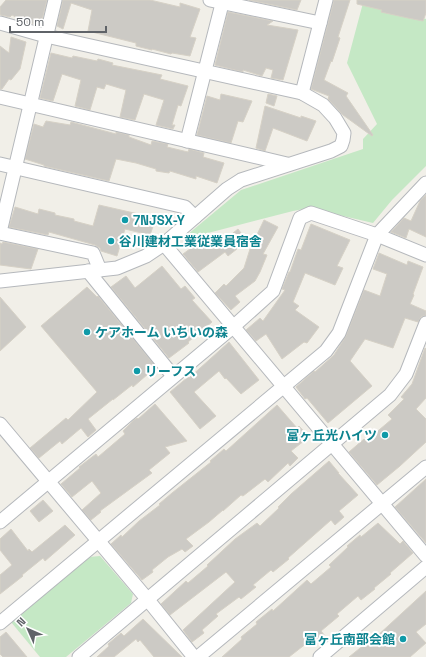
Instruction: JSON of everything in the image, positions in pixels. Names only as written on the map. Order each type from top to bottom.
[{"type":"street","points":[[55,0],[0,233],[93,253],[94,270],[174,376]]},
{"type":"street","points":[[302,93],[326,0]]},
{"type":"street","points":[[187,141],[204,72],[218,1],[320,24]]},
{"type":"street","points":[[0,23],[46,36],[89,44],[204,72],[302,93],[323,104],[335,118],[344,133],[341,146],[332,151],[287,164],[241,180],[227,189],[164,244],[146,256],[127,265],[117,268],[0,281]]},
{"type":"street","points":[[0,97],[287,164]]},
{"type":"street","points":[[0,164],[185,207],[195,217]]},
{"type":"street","points":[[0,623],[326,351],[339,333],[377,235],[426,183]]},
{"type":"street","points":[[0,522],[234,326],[273,291],[300,218],[311,213],[377,235],[426,255]]},
{"type":"street","points":[[164,244],[426,556]]},
{"type":"street","points":[[79,657],[390,395],[406,374],[426,323]]},
{"type":"street","points":[[0,424],[194,657]]},
{"type":"street","points":[[198,657],[426,467]]},
{"type":"street","points":[[320,657],[426,567]]},
{"type":"green space","points":[[363,3],[426,19],[426,166],[392,200],[373,223],[309,208],[181,240],[241,190],[363,149],[363,139],[377,124],[347,63]]},
{"type":"green space","points":[[100,556],[133,594],[131,603],[66,657],[40,657],[11,622],[89,557]]},
{"type":"building","points":[[6,0],[47,0],[42,20],[36,18],[34,24],[23,21],[12,15],[10,17],[1,15],[0,7]]},
{"type":"building","points":[[63,0],[150,0],[180,7],[180,3],[200,9],[190,37],[196,38],[190,56],[152,50],[136,46],[136,43],[88,31],[92,10],[71,3],[63,29],[57,26]]},
{"type":"building","points":[[249,0],[301,0],[297,10]]},
{"type":"building","points":[[334,0],[350,0],[338,37],[340,38],[324,80],[348,93],[346,96],[373,135],[372,136],[343,115],[328,99],[329,96],[311,89]]},
{"type":"building","points":[[357,0],[426,0],[426,13],[423,21],[381,12],[382,10],[357,4]]},
{"type":"building","points":[[228,12],[273,21],[267,25],[298,30],[283,80],[271,78],[273,70],[266,68],[262,76],[243,70],[243,72],[215,65]]},
{"type":"building","points":[[11,37],[26,42],[20,69],[11,80],[9,79],[2,89],[0,89],[0,46],[9,53]]},
{"type":"building","points":[[51,53],[72,58],[73,56],[97,61],[98,59],[113,63],[112,65],[162,75],[160,79],[188,86],[181,106],[178,105],[172,125],[175,125],[173,129],[156,125],[164,100],[144,94],[135,120],[120,117],[126,90],[106,84],[104,89],[97,87],[90,110],[75,106],[81,80],[62,74],[53,101],[40,98]]},
{"type":"building","points":[[221,94],[252,101],[243,122],[238,121],[231,143],[197,135],[207,96],[220,100]]},
{"type":"building","points":[[268,94],[277,96],[274,106],[266,103]]},
{"type":"building","points":[[265,106],[301,118],[301,116],[316,121],[307,141],[273,128],[265,151],[256,148]]},
{"type":"building","points":[[46,121],[70,125],[71,122],[116,134],[116,132],[129,135],[129,137],[151,145],[152,141],[168,144],[167,147],[188,152],[189,149],[204,153],[203,157],[224,163],[217,183],[196,176],[196,179],[170,171],[169,173],[156,171],[156,169],[136,163],[116,159],[109,181],[44,166],[25,159],[34,124],[43,127]]},
{"type":"building","points":[[426,195],[426,237],[409,229],[406,238],[391,232],[404,218],[411,221],[420,201]]},
{"type":"building","points":[[99,205],[156,218],[150,235],[125,229],[117,256],[101,251],[100,248],[95,245],[49,232],[48,235],[9,227],[15,207],[38,214],[39,209],[93,226]]},
{"type":"building","points":[[264,220],[278,227],[263,254],[267,255],[255,281],[235,296],[240,302],[231,310],[215,293],[224,284],[226,286],[244,268],[250,249]]},
{"type":"building","points":[[311,224],[350,240],[337,266],[343,268],[335,285],[305,273],[293,302],[299,306],[295,310],[319,327],[307,343],[304,342],[282,359],[266,334],[256,341],[246,330],[260,318],[263,321],[285,290],[282,289],[298,249],[301,250]]},
{"type":"building","points":[[238,229],[247,241],[228,256],[225,252],[198,272],[183,254],[205,238],[213,249]]},
{"type":"building","points":[[3,242],[38,249],[31,269],[0,265],[0,243],[2,244]]},
{"type":"building","points":[[379,253],[407,265],[408,261],[423,267],[410,304],[426,311],[426,315],[421,317],[418,322],[405,318],[393,348],[365,339],[350,361],[372,386],[328,423],[307,398],[305,399],[296,387],[334,355],[346,336],[364,290],[380,296],[387,274],[373,269]]},
{"type":"building","points":[[162,266],[181,289],[185,286],[195,298],[192,300],[212,322],[188,342],[189,343],[169,358],[111,287],[126,276],[135,288]]},
{"type":"building","points":[[87,287],[97,297],[98,296],[156,367],[133,387],[132,385],[88,419],[96,430],[88,437],[81,428],[62,444],[60,441],[39,458],[30,448],[66,418],[68,420],[97,392],[41,326]]},
{"type":"building","points":[[0,297],[26,327],[0,351]]},
{"type":"building","points":[[229,342],[259,380],[241,394],[219,371],[194,392],[216,416],[200,429],[170,392],[188,377],[189,378]]},
{"type":"building","points":[[425,348],[426,398],[416,409],[426,419],[426,442],[377,485],[349,452],[364,439],[366,441],[392,419],[388,415],[404,399],[401,397],[412,384]]},
{"type":"building","points":[[155,404],[187,441],[165,447],[170,453],[149,470],[152,473],[100,511],[101,512],[91,520],[82,510],[101,493],[92,481],[72,497],[61,484],[96,454],[98,457],[125,434],[123,431],[134,420],[137,418],[138,419]]},
{"type":"building","points":[[277,405],[297,428],[299,426],[309,437],[291,451],[298,458],[290,466],[288,463],[268,482],[265,479],[243,496],[241,495],[223,511],[186,539],[193,546],[185,552],[182,549],[168,557],[152,570],[153,572],[142,580],[111,544],[121,535],[122,537],[172,493],[211,462],[210,461],[224,449],[226,451]]},
{"type":"building","points":[[329,461],[358,495],[339,511],[344,517],[335,525],[331,520],[288,558],[289,559],[273,572],[271,570],[253,585],[256,587],[241,599],[239,597],[216,614],[218,616],[202,630],[204,633],[192,642],[183,630],[235,582],[226,572],[170,615],[161,604],[186,581],[188,583],[208,566],[207,565],[235,539],[257,523],[260,526],[291,494]]},
{"type":"building","points":[[426,479],[426,543],[395,507]]},
{"type":"building","points":[[43,500],[53,511],[39,522],[30,511]]},
{"type":"building","points":[[378,523],[400,544],[403,541],[413,553],[374,588],[375,589],[361,600],[358,596],[337,614],[339,616],[321,631],[325,636],[316,642],[312,639],[289,657],[222,657],[242,639],[241,637],[257,624],[256,622],[272,609],[273,611],[307,580],[311,584],[331,567],[329,565],[348,547],[347,546]]},
{"type":"building","points":[[65,525],[75,535],[45,561],[43,558],[0,594],[0,575],[12,565],[0,550],[0,539],[11,529],[28,551],[29,549],[32,552]]},
{"type":"building","points":[[426,591],[426,624],[416,632],[426,643],[410,657],[349,657],[375,636],[376,637]]},
{"type":"building","points":[[143,619],[182,657],[154,657],[140,640],[138,642],[136,639],[114,657],[97,657],[109,646],[108,644],[121,633],[124,636]]},
{"type":"building","points":[[6,632],[27,657],[3,657],[0,654],[0,637]]},
{"type":"place","name":"7NJSX-Y","points":[[125,220]]},
{"type":"place","name":"谷川建材工業従業員宿舎","points":[[111,241]]},
{"type":"place","name":"ケアホーム いちいの森","points":[[87,332]]},
{"type":"place","name":"リーフス","points":[[137,371]]},
{"type":"place","name":"富ヶ丘光ハイツ","points":[[385,435]]},
{"type":"place","name":"富ヶ丘南部会館","points":[[403,639]]}]
